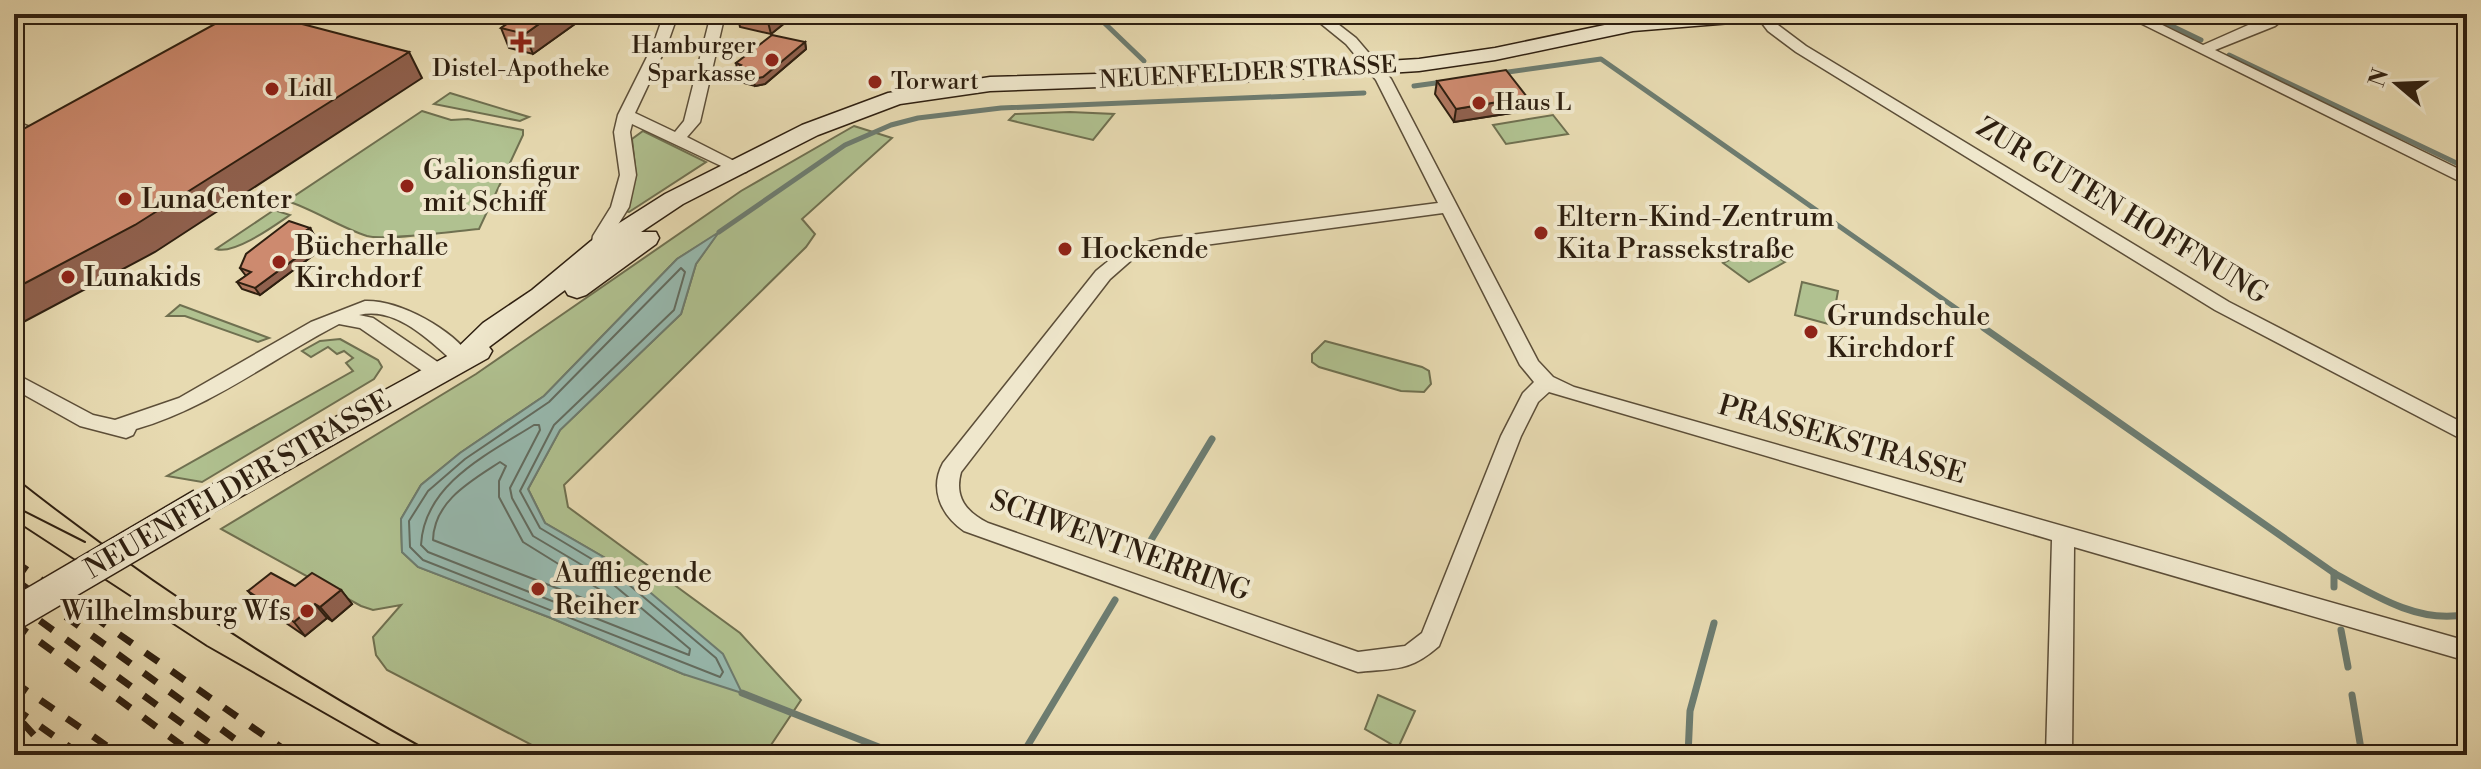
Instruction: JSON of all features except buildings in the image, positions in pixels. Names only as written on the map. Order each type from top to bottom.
[{"type":"main road","name":"NEUENFELDER STRASSE","points":[[450,365],[600,247],[674,199],[837,119],[924,92],[990,84],[1241,76],[1376,68],[1459,60],[1633,25],[1765,14]]},
{"type":"main road","name":"NEUENFELDER STRASSE","points":[[14,614],[450,365],[507,339],[740,168]]},
{"type":"street","points":[[600,247],[602,236],[620,207],[628,175],[622,132],[626,115],[660,45],[671,14]]},
{"type":"street","points":[[678,138],[692,122],[718,14]]},
{"type":"street","points":[[1316,14],[1351,41],[1376,68],[1451,207],[1530,365],[1546,382]]},
{"type":"street","name":"ZUR GUTEN HOFFNUNG","points":[[1765,14],[1773,28],[1801,49],[2222,306],[2467,434]]},
{"type":"street","points":[[2129,14],[2467,180]]},
{"type":"street","points":[[2203,50],[2270,23],[2283,14]]},
{"type":"street","points":[[626,115],[740,168]]},
{"type":"street","points":[[14,126],[52,134],[24,150]]},
{"type":"street","name":"SCHWENTNERRING","points":[[1451,207],[1160,245],[1129,253],[1109,269],[951,469],[948,494],[960,518],[980,529],[1358,662],[1411,656],[1431,639],[1511,436],[1530,398],[1546,382]]},
{"type":"street","points":[[14,380],[75,415],[100,425],[143,431],[181,418],[226,392],[261,362],[308,331],[363,308],[390,311],[439,338],[450,365]]},
{"type":"street","points":[[340,318],[366,323],[450,365]]},
{"type":"street","name":"PRASSEKSTRASSE","points":[[1546,382],[1567,392],[2467,651]]},
{"type":"street","points":[[2059,755],[2063,534]]},
{"type":"green space","points":[[450,93],[529,117],[520,121],[434,104]]},
{"type":"green space","points":[[422,111],[451,120],[468,119],[523,130],[479,229],[404,237],[367,236],[287,201]]},
{"type":"green space","points":[[1015,114],[1114,114],[1093,140],[1009,120]]},
{"type":"green space","points":[[1553,115],[1568,134],[1506,144],[1493,125]]},
{"type":"green space","points":[[854,126],[892,138],[802,219],[815,234],[806,247],[564,485],[568,507],[740,633],[801,700],[769,748],[786,755],[551,755],[387,670],[376,655],[373,637],[401,605],[373,610],[361,606],[221,529],[476,374],[741,191]],"holes":[[[717,234],[696,264],[681,314],[560,430],[528,489],[545,523],[619,566],[683,674],[551,618],[418,567],[402,552],[401,519],[421,485],[460,453],[544,396],[677,259]]]},
{"type":"green space","points":[[643,131],[706,162],[629,212],[624,211],[636,176],[632,139]]},
{"type":"green space","points":[[274,210],[290,215],[243,244],[224,250],[216,249]]},
{"type":"green space","points":[[1759,245],[1785,262],[1749,282],[1723,263]]},
{"type":"green space","points":[[1802,282],[1838,291],[1832,325],[1795,315]]},
{"type":"green space","points":[[180,305],[269,338],[258,342],[185,316],[167,316]]},
{"type":"green space","points":[[340,339],[378,360],[382,367],[374,379],[202,482],[167,476],[353,371],[346,363],[353,358],[344,351],[337,354],[328,347],[311,357],[302,351],[320,341]]},
{"type":"green space","points":[[1325,341],[1422,367],[1429,371],[1431,384],[1424,392],[1401,391],[1319,367],[1312,362],[1312,354]]},
{"type":"green space","points":[[1378,695],[1415,711],[1398,748],[1365,729]]},
{"type":"water","points":[[719,232],[696,264],[681,314],[560,430],[528,489],[545,523],[619,566],[723,654],[742,693],[683,674],[551,618],[418,567],[402,552],[401,519],[421,485],[460,453],[544,396],[677,259]]},
{"type":"waterway","points":[[1095,14],[1144,61]]},
{"type":"waterway","points":[[2147,14],[2201,40]]},
{"type":"waterway","points":[[2229,55],[2467,168]]},
{"type":"waterway","points":[[1501,73],[1601,59],[1987,330]]},
{"type":"waterway","points":[[1414,86],[1443,82]]},
{"type":"waterway","points":[[719,232],[845,145],[891,125],[918,118],[1001,108],[1364,93]]},
{"type":"waterway","points":[[1984,328],[2334,573]]},
{"type":"waterway","points":[[1139,560],[1212,439]]},
{"type":"waterway","points":[[2334,573],[2381,599],[2415,612],[2450,616],[2467,614]]},
{"type":"waterway","points":[[2334,573],[2334,587]]},
{"type":"waterway","points":[[1022,755],[1115,600]]},
{"type":"waterway","points":[[1688,755],[1690,711],[1714,623]]},
{"type":"waterway","points":[[2341,630],[2348,667]]},
{"type":"waterway","points":[[742,693],[899,755]]},
{"type":"waterway","points":[[2352,695],[2362,755]]},
{"type":"tram line","points":[[14,477],[115,554],[219,625],[326,692],[436,755]]},
{"type":"tram line","points":[[14,506],[85,542]]},
{"type":"tram line","points":[[14,520],[207,646],[398,755]]},
{"type":"railway","points":[[14,561],[292,755]]},
{"type":"railway","points":[[14,579],[257,755]]},
{"type":"railway","points":[[14,602],[226,755]]},
{"type":"railway","points":[[14,623],[195,755]]},
{"type":"railway","points":[[14,682],[120,755]]},
{"type":"railway","points":[[14,708],[81,755]]},
{"type":"railway","points":[[23,723],[52,755]]},
{"type":"place","name":"Distel-Apotheke","points":[[521,42]]},
{"type":"place","name":"Hamburger Sparkasse","points":[[772,60]]},
{"type":"place","name":"Torwart","points":[[875,82]]},
{"type":"place","name":"Lidl","points":[[272,89]]},
{"type":"place","name":"Haus L","points":[[1479,103]]},
{"type":"place","name":"Galionsfigur mit Schiff","points":[[407,186]]},
{"type":"place","name":"LunaCenter","points":[[125,199]]},
{"type":"place","name":"Eltern-Kind-Zentrum Kita Prassekstraße","points":[[1541,233]]},
{"type":"place","name":"Hockende","points":[[1065,249]]},
{"type":"place","name":"Bücherhalle Kirchdorf","points":[[279,262]]},
{"type":"place","name":"Lunakids","points":[[68,277]]},
{"type":"place","name":"Grundschule Kirchdorf","points":[[1811,332]]},
{"type":"place","name":"Auffliegende Reiher","points":[[538,589]]},
{"type":"place","name":"Wilhelmsburg Wfs","points":[[307,611]]}]
